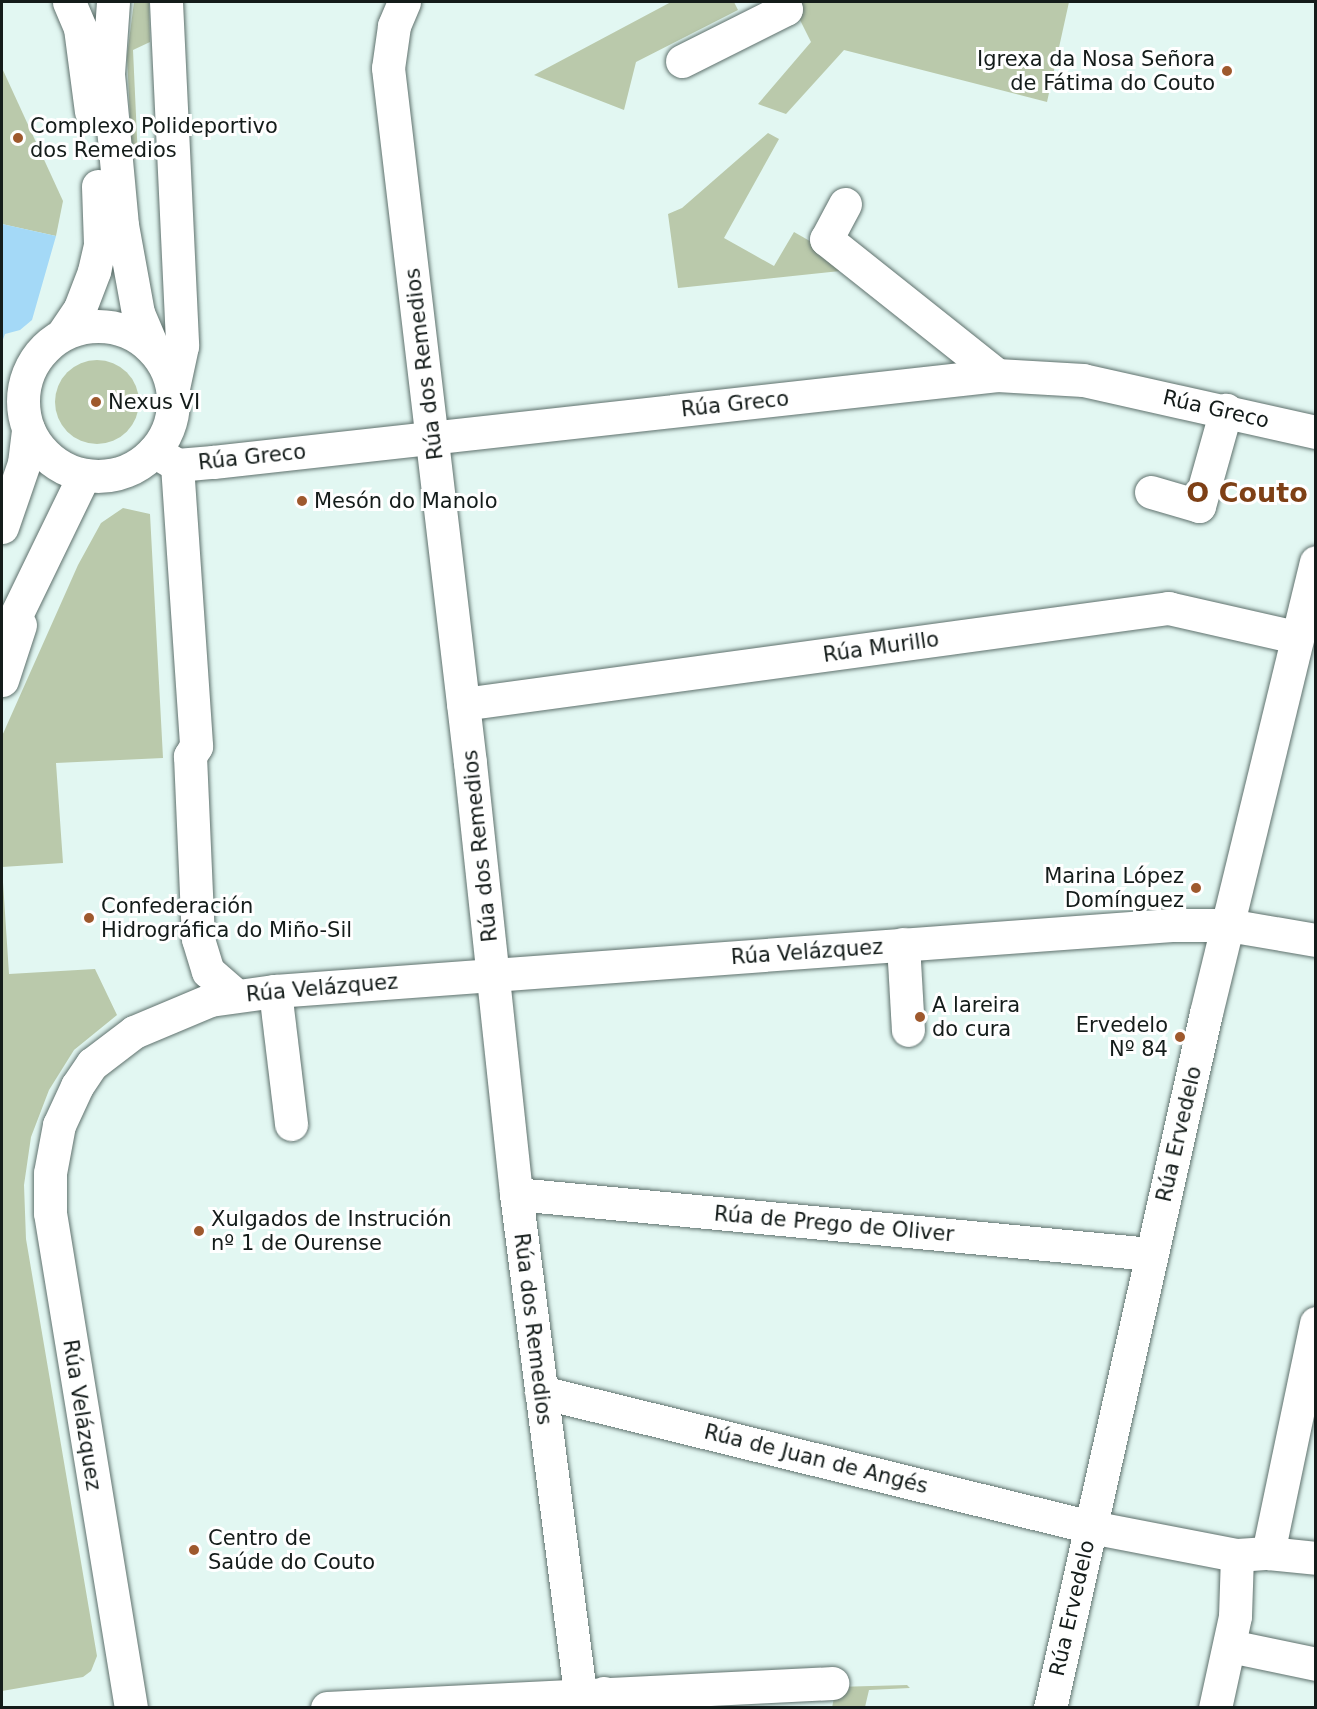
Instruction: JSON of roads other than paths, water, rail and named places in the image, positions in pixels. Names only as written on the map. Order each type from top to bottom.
[{"type":"street","points":[[64,332],[80,308],[100,244],[97,158],[80,28],[69,2]]},
{"type":"street","points":[[113,2],[108,74],[122,225],[138,313],[173,388]]},
{"type":"street","points":[[166,2],[182,346],[173,388],[173,411],[166,458],[196,746],[190,756],[198,939],[208,971],[236,995]]},
{"type":"street","name":"Rúa dos Remedios","points":[[404,2],[394,26],[388,68],[464,704],[516,1194],[541,1392],[591,1700]]},
{"type":"street","points":[[682,61],[786,9],[782,2]]},
{"type":"street","points":[[845,204],[826,239],[997,375]]},
{"type":"street","points":[[153,348],[134,334],[111,326],[87,325],[64,332],[45,345],[31,363],[24,384],[22,407],[28,429],[50,459],[84,475],[110,476],[166,458]]},
{"type":"street","name":"Rúa Greco","points":[[166,458],[433,438],[997,375],[1083,380],[1226,410],[1316,432]]},
{"type":"street","points":[[1151,492],[1199,506],[1226,410]]},
{"type":"street","points":[[2,527],[24,463],[28,429]]},
{"type":"street","points":[[2,644],[84,475]]},
{"type":"street","points":[[2,680],[45,554]]},
{"type":"street","name":"Rúa Ervedelo","points":[[1050,1707],[1151,1254],[1296,637],[1316,562]]},
{"type":"street","name":"Rúa Murillo","points":[[464,704],[1168,608],[1296,637]]},
{"type":"street","name":"Rúa Velázquez","points":[[131,1707],[50,1213],[50,1173],[58,1125],[92,1064],[134,1032],[160,1018],[236,995],[275,991],[1172,925],[1228,925],[1316,940]]},
{"type":"street","points":[[903,944],[908,1030]]},
{"type":"street","points":[[275,991],[291,1124]]},
{"type":"street","name":"Rúa de Prego de Oliver","points":[[516,1194],[1151,1254]]},
{"type":"street","points":[[1215,1707],[1230,1646],[1237,1597],[1252,1554],[1314,1342]]},
{"type":"street","name":"Rúa de Juan de Angés","points":[[541,1392],[1090,1527],[1252,1554],[1316,1558]]},
{"type":"street","points":[[1230,1646],[1316,1665]]},
{"type":"street","points":[[327,1707],[591,1700],[832,1683]]},
{"type":"water","points":[[2,224],[56,236],[32,320],[20,330],[5,334],[2,342]]},
{"type":"place","name":"Igrexa da Nosa Señora de Fátima do Couto","points":[[1227,71]]},
{"type":"place","name":"Complexo Polideportivo dos Remedios","points":[[18,138]]},
{"type":"place","name":"Nexus VI","points":[[96,402]]},
{"type":"place","name":"Mesón do Manolo","points":[[302,501]]},
{"type":"place","name":"Marina López Domínguez","points":[[1196,888]]},
{"type":"place","name":"Confederación Hidrográfica do Miño-Sil","points":[[89,918]]},
{"type":"place","name":"A lareira do cura","points":[[920,1017]]},
{"type":"place","name":"Ervedelo Nº 84","points":[[1180,1037]]},
{"type":"place","name":"Xulgados de Instrución nº 1 de Ourense","points":[[199,1231]]},
{"type":"place","name":"Centro de Saúde do Couto","points":[[194,1550]]},
{"type":"district","name":"O Couto","points":[[1247,493]]}]
